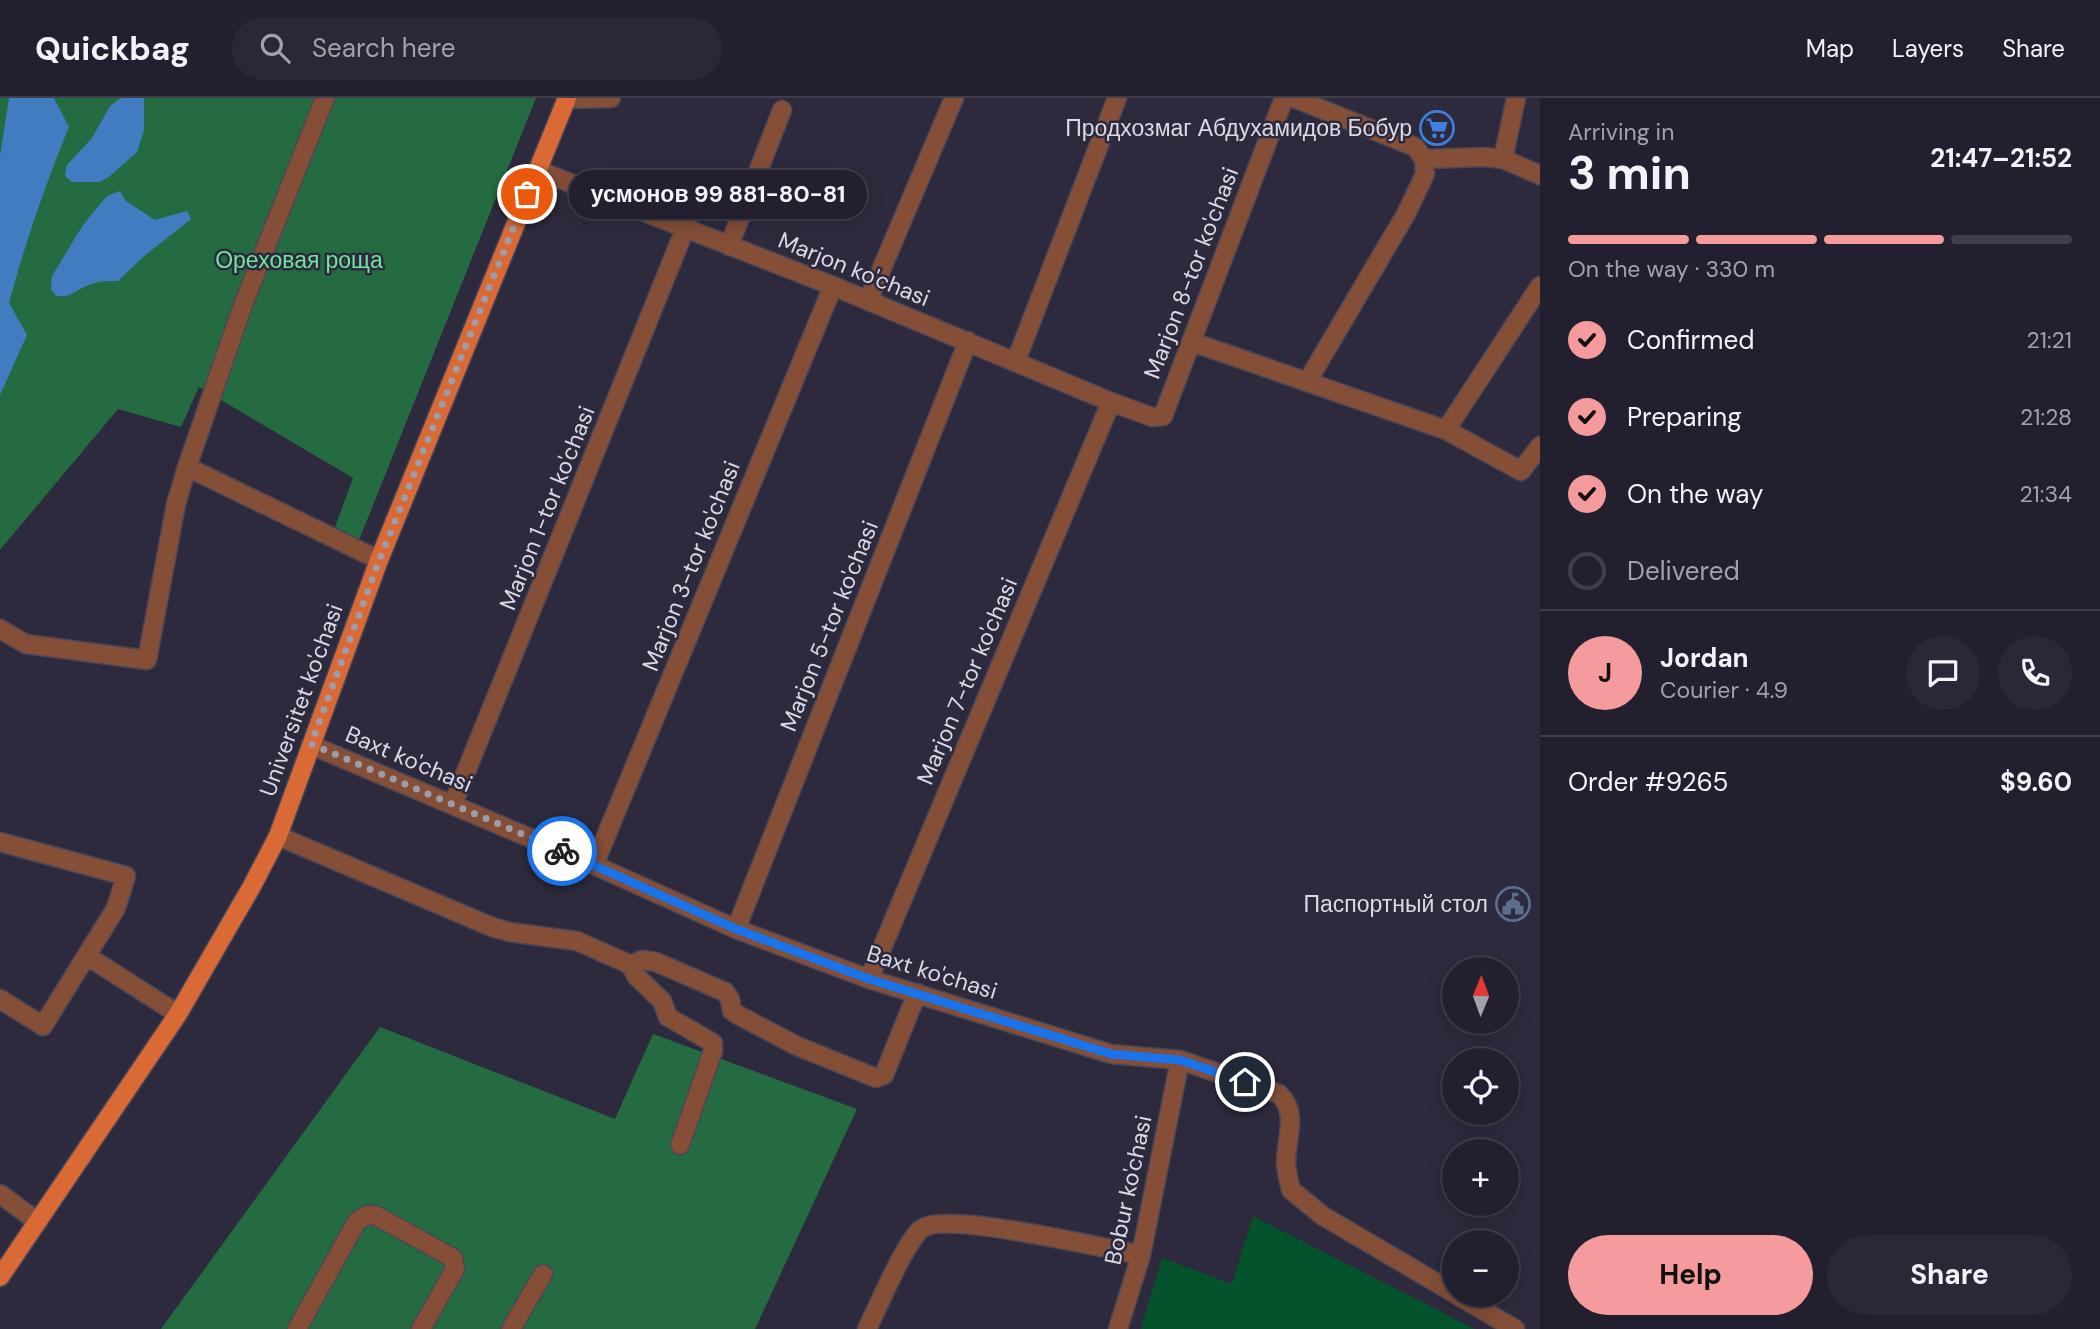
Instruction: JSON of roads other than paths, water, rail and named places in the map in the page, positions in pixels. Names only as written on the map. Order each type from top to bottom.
[{"type":"main road","name":"Universitet ko'chasi","points":[[0,1277],[178,1014],[278,836],[379,561],[566,99]]},
{"type":"street","points":[[0,629],[26,644],[147,660],[176,504],[187,467],[243,305],[325,98]]},
{"type":"street","points":[[566,99],[611,98]]},
{"type":"street","points":[[868,301],[954,98]]},
{"type":"street","points":[[1016,361],[1117,98]]},
{"type":"street","name":"Marjon 8-tor ko'chasi","points":[[1152,416],[1163,416],[1284,98]]},
{"type":"street","points":[[1294,98],[1415,147],[1424,159],[1425,174],[1406,214],[1307,382]]},
{"type":"street","points":[[1503,159],[1516,98]]},
{"type":"street","points":[[729,246],[782,110]]},
{"type":"street","points":[[1424,159],[1503,159],[1540,174]]},
{"type":"street","name":"Marjon ko'chasi","points":[[537,170],[833,286],[1111,402],[1152,416]]},
{"type":"street","name":"Marjon 1-tor ko'chasi","points":[[453,804],[685,229]]},
{"type":"street","name":"Marjon 3-tor ko'chasi","points":[[594,865],[833,286]]},
{"type":"street","points":[[1446,430],[1540,286]]},
{"type":"street","name":"Marjon 5-tor ko'chasi","points":[[736,929],[968,341]]},
{"type":"street","points":[[1192,342],[1446,430],[1521,471],[1540,446]]},
{"type":"street","name":"Marjon 7-tor ko'chasi","points":[[869,979],[1111,402]]},
{"type":"street","points":[[187,467],[379,561]]},
{"type":"street","name":"Baxt ko'chasi","points":[[311,744],[736,929],[869,979],[1111,1054],[1180,1060],[1279,1094],[1286,1100],[1291,1116],[1286,1163],[1291,1189],[1323,1216],[1442,1286]]},
{"type":"street","points":[[278,836],[492,927],[509,932],[577,941],[631,965],[636,976],[662,1001],[668,1017],[713,1043],[713,1051],[680,1145]]},
{"type":"street","points":[[0,842],[126,876],[116,908],[43,1026],[0,999]]},
{"type":"street","points":[[87,956],[178,1014]]},
{"type":"street","points":[[631,965],[642,960],[656,961],[725,992],[730,999],[732,1011],[738,1016],[797,1046],[876,1078],[884,1075],[917,993]]},
{"type":"street","name":"Bobur ko'chasi","points":[[1118,1329],[1141,1255],[1180,1060]]},
{"type":"street","points":[[0,1194],[38,1222]]},
{"type":"street","points":[[297,1329],[357,1221],[366,1215],[375,1215],[453,1258],[455,1269],[421,1329]]},
{"type":"street","points":[[867,1329],[908,1247],[928,1224],[992,1227],[1141,1255]]},
{"type":"street","points":[[511,1329],[543,1274]]},
{"type":"street","name":"Baxt ko'chasi","points":[[1478,1307],[1515,1329]]},
{"type":"water","points":[[9,98],[54,98],[69,127],[36,214],[9,303],[27,335],[0,395],[0,156]]},
{"type":"water","points":[[121,98],[144,98],[144,130],[137,152],[100,182],[72,182],[65,176],[67,165],[92,138],[110,106]]},
{"type":"water","points":[[120,191],[126,201],[155,220],[187,211],[191,219],[143,257],[118,281],[96,283],[70,295],[56,296],[51,289],[52,276],[83,225],[107,196]]},
{"type":"place","name":"Продхозмаг Абдухамидов Бобур","points":[[1437,128]]},
{"type":"place","name":"усмонов 99 881-80-81","points":[[527,194]]},
{"type":"place","name":"Паспортный стол","points":[[1513,904]]},
{"type":"park label","name":"Ореховая роща","points":[[299,260]]}]
